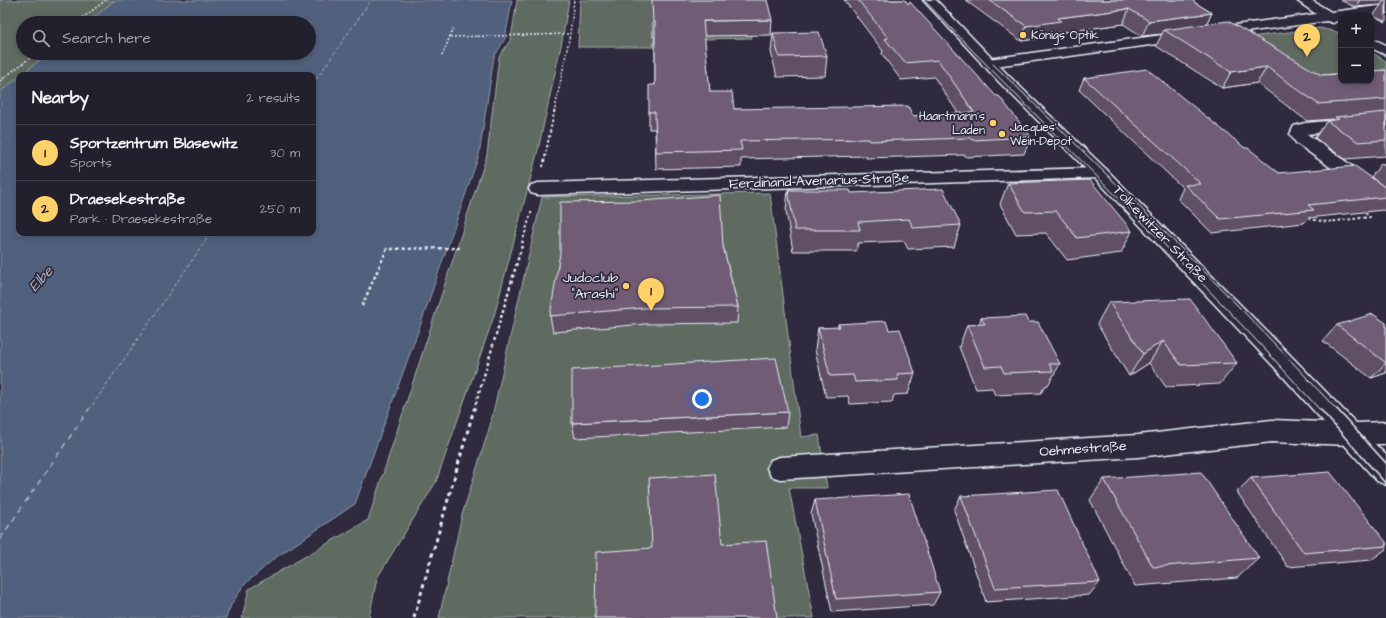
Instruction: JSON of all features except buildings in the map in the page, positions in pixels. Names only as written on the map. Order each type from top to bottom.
[{"type":"street","name":"Tolkewitzer Straße","points":[[929,0],[988,63],[1100,173],[1285,364],[1386,474]]},
{"type":"street","points":[[1302,0],[1338,18]]},
{"type":"street","points":[[1370,12],[1386,9]]},
{"type":"street","points":[[988,63],[1338,18]]},
{"type":"street","points":[[1374,44],[1386,50]]},
{"type":"street","points":[[1380,195],[1302,139],[1298,134],[1300,130],[1305,128],[1386,121]]},
{"type":"street","name":"Ferdinand-Avenarius-Straße","points":[[538,189],[1100,173]]},
{"type":"street","name":"Oehmestraße","points":[[780,468],[1138,446],[1272,432],[1350,434],[1386,432]]},
{"type":"path","points":[[85,16],[106,0]]},
{"type":"path","points":[[414,618],[538,189],[570,34],[574,0]]},
{"type":"path","points":[[442,56],[454,29]]},
{"type":"path","points":[[450,37],[570,34]]},
{"type":"path","points":[[0,81],[27,60]]},
{"type":"path","points":[[1297,216],[1327,222],[1370,217],[1364,212]]},
{"type":"path","points":[[362,306],[387,249],[461,248]]},
{"type":"shaded area","points":[[0,0],[115,0],[96,16],[16,16],[16,60],[40,60],[25,72],[16,72],[16,79],[0,92]]},
{"type":"shaded area","points":[[517,0],[569,0],[562,41],[538,150],[494,316],[436,482],[377,578],[369,618],[242,618],[249,589],[368,520],[487,155],[499,57],[511,39]]},
{"type":"shaded area","points":[[580,0],[745,0],[752,38],[654,40],[653,47],[578,47]]},
{"type":"shaded area","points":[[1320,28],[1338,32],[1338,75],[1307,78],[1243,38]]},
{"type":"shaded area","points":[[1374,54],[1386,61],[1386,71],[1374,72]]},
{"type":"shaded area","points":[[770,193],[801,437],[819,435],[827,488],[789,488],[814,618],[439,618],[462,515],[490,426],[542,197]]},
{"type":"water","name":"Elbe","points":[[115,0],[512,0],[505,39],[494,57],[479,155],[420,326],[355,504],[275,558],[244,585],[231,605],[226,618],[0,618],[0,92],[16,79],[16,236],[316,236],[316,72],[25,72],[40,60],[316,60],[316,16],[96,16]]},
{"type":"ferry route","points":[[316,80],[371,0]]},
{"type":"ferry route","points":[[89,410],[209,236]]},
{"type":"ferry route","points":[[0,539],[89,409]]},
{"type":"tram line","points":[[924,0],[1174,254],[1320,410]]},
{"type":"tram line","points":[[993,64],[1211,278],[1337,410]]},
{"type":"tram line","points":[[1320,409],[1386,484]]},
{"type":"tram line","points":[[1337,409],[1386,463]]},
{"type":"place","name":"Königs Optik","points":[[1023,35]]},
{"type":"place","name":"Draesekestraße","points":[[1307,57]]},
{"type":"place","name":"Haartmann's Laden","points":[[993,123]]},
{"type":"place","name":"Jacques’ Wein-Depot","points":[[1002,134]]},
{"type":"place","name":"Judoclub \"Arashi\"","points":[[626,286]]},
{"type":"place","name":"Sportzentrum Blasewitz","points":[[651,311]]}]
